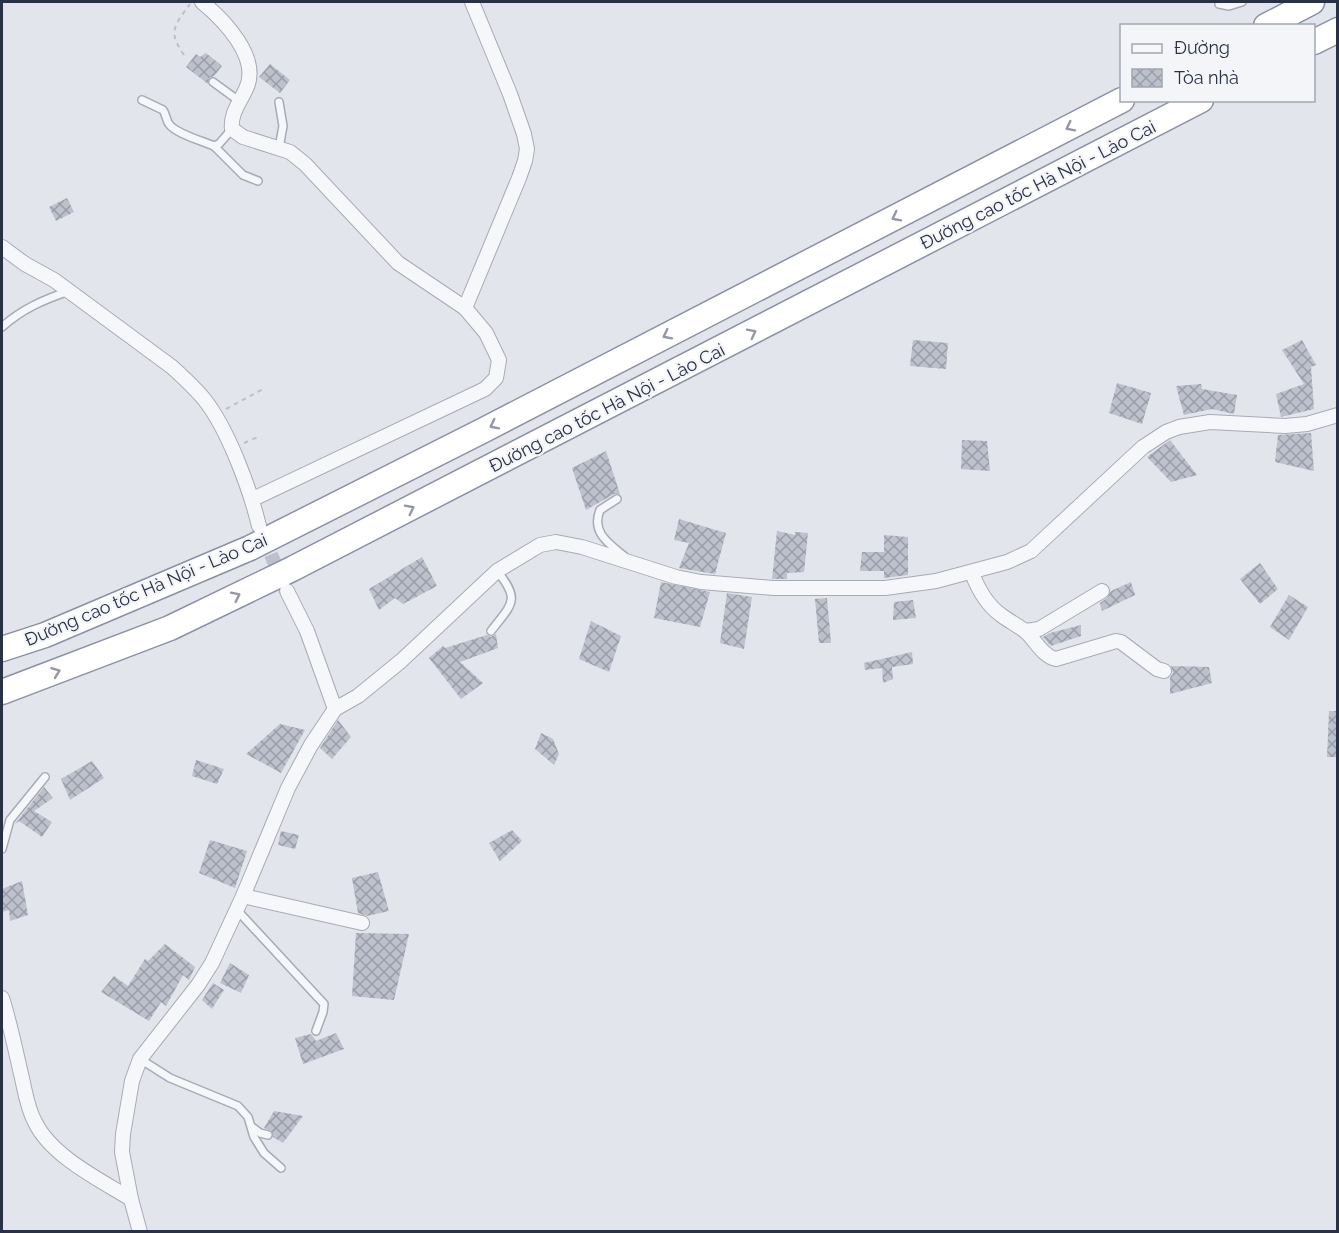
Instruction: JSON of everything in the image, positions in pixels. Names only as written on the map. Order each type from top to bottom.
[{"type":"highway","points":[[1270,24],[1312,2]]},
{"type":"highway","points":[[1315,42],[1338,30]]},
{"type":"highway","name":"Đường cao tốc Hà Nội - Lào Cai","points":[[2,649],[45,635],[250,548],[484,430],[1120,101]]},
{"type":"highway","name":"Đường cao tốc Hà Nội - Lào Cai","points":[[2,692],[170,628],[292,569],[1197,102]]},
{"type":"street","points":[[202,2],[225,22],[249,65],[249,81],[238,101],[232,129],[243,137],[290,152],[305,164],[398,263],[465,308],[486,333],[499,360],[496,378],[485,389],[253,499]]},
{"type":"street","points":[[465,308],[519,178],[525,161],[526,148],[524,134],[510,94],[472,2]]},
{"type":"street","points":[[2,247],[25,264],[42,271],[171,367],[206,401],[232,448],[253,499],[259,526]]},
{"type":"street","points":[[140,1232],[122,1152],[132,1081],[140,1059],[198,986],[212,963],[237,910],[288,788],[311,745],[335,709],[358,696],[401,661],[497,571],[540,544],[556,542],[582,547],[676,578],[701,582],[773,588],[885,588],[936,581],[972,573],[1021,557],[1036,547],[1143,447],[1166,432],[1179,427],[1210,422],[1285,426],[1307,424],[1338,415]]},
{"type":"street","points":[[972,573],[978,588],[990,605],[1000,615],[1026,631],[1053,658],[1091,650],[1116,641],[1121,642],[1157,669],[1164,671]]},
{"type":"street","points":[[287,591],[307,631],[335,709]]},
{"type":"street","points":[[1026,631],[1039,629],[1102,591]]},
{"type":"street","points":[[243,896],[362,923]]},
{"type":"street","points":[[2,998],[34,1123],[71,1162],[131,1199]]},
{"type":"lane","points":[[1219,4],[1229,6],[1242,2]]},
{"type":"lane","points":[[213,82],[238,101]]},
{"type":"lane","points":[[142,100],[163,110],[169,125],[214,146],[243,175],[258,182]]},
{"type":"lane","points":[[279,102],[283,126],[279,148]]},
{"type":"lane","points":[[214,146],[219,144],[232,129]]},
{"type":"lane","points":[[2,327],[15,315],[33,304],[69,291]]},
{"type":"lane","points":[[617,500],[600,510],[597,522],[598,532],[606,542],[633,563]]},
{"type":"lane","points":[[491,631],[512,602],[512,593],[497,571]]},
{"type":"lane","points":[[2,849],[10,820],[45,777]]},
{"type":"lane","points":[[237,910],[324,1004],[316,1031]]},
{"type":"lane","points":[[140,1059],[170,1078],[238,1107],[248,1117],[254,1137],[264,1153],[281,1168]]},
{"type":"lane","points":[[250,1125],[260,1133],[268,1135]]},
{"type":"path","points":[[184,55],[173,34],[192,2]]},
{"type":"path","points":[[214,415],[265,388]]},
{"type":"building","points":[[206,53],[222,66],[214,76],[209,78],[208,84],[186,67],[196,54],[200,57]]},
{"type":"building","points":[[270,64],[290,80],[280,93],[259,77]]},
{"type":"building","points":[[67,198],[74,212],[56,221],[49,207]]},
{"type":"building","points":[[913,340],[948,343],[946,369],[910,366]]},
{"type":"building","points":[[1302,340],[1316,365],[1311,367],[1314,409],[1281,417],[1276,394],[1304,384],[1282,350]]},
{"type":"building","points":[[1117,383],[1151,393],[1142,424],[1109,413]]},
{"type":"building","points":[[1201,384],[1202,389],[1237,395],[1234,414],[1212,409],[1184,415],[1176,386]]},
{"type":"building","points":[[1311,433],[1314,471],[1275,462],[1278,435]]},
{"type":"building","points":[[962,440],[987,441],[990,471],[961,469]]},
{"type":"building","points":[[1170,440],[1197,475],[1171,482],[1147,457]]},
{"type":"building","points":[[606,451],[620,494],[614,494],[586,510],[572,468]]},
{"type":"building","points":[[679,519],[726,533],[715,574],[679,568],[689,543],[674,540]]},
{"type":"building","points":[[777,531],[795,535],[795,532],[808,533],[804,572],[787,573],[787,579],[772,579]]},
{"type":"building","points":[[884,535],[908,537],[908,575],[884,578],[884,571],[860,571],[862,552],[884,552]]},
{"type":"building","points":[[422,557],[437,586],[403,604],[395,598],[379,610],[369,589]]},
{"type":"building","points":[[1260,563],[1278,589],[1260,604],[1240,579]]},
{"type":"building","points":[[661,582],[710,592],[700,627],[654,618]]},
{"type":"building","points":[[1131,582],[1135,595],[1102,611],[1100,603],[1111,591]]},
{"type":"building","points":[[727,593],[752,597],[744,649],[720,643]]},
{"type":"building","points":[[1289,595],[1308,607],[1289,640],[1270,627]]},
{"type":"building","points":[[827,598],[831,643],[819,643],[815,599]]},
{"type":"building","points":[[913,600],[916,618],[893,620],[894,602]]},
{"type":"building","points":[[591,621],[621,636],[609,672],[579,659]]},
{"type":"building","points":[[1081,625],[1081,636],[1051,646],[1043,637],[1050,633]]},
{"type":"building","points":[[496,634],[498,648],[460,662],[483,683],[461,699],[429,658],[443,646],[445,648]]},
{"type":"building","points":[[912,652],[913,664],[892,667],[893,679],[883,683],[882,668],[865,670],[864,663]]},
{"type":"building","points":[[1171,666],[1209,667],[1212,683],[1170,694],[1170,678],[1173,673]]},
{"type":"building","points":[[1329,711],[1338,711],[1338,757],[1327,757]]},
{"type":"building","points":[[338,720],[351,737],[332,759],[320,748]]},
{"type":"building","points":[[280,724],[305,730],[281,773],[246,754]]},
{"type":"building","points":[[541,733],[553,739],[559,754],[554,765],[535,749]]},
{"type":"building","points":[[196,760],[224,769],[217,784],[192,776]]},
{"type":"building","points":[[92,761],[104,778],[70,800],[61,779]]},
{"type":"building","points":[[44,787],[53,798],[34,811],[52,822],[42,837],[19,821],[15,824]]},
{"type":"building","points":[[512,830],[522,841],[500,861],[489,843]]},
{"type":"building","points":[[281,831],[299,835],[295,849],[278,845]]},
{"type":"building","points":[[210,840],[247,851],[235,888],[199,873]]},
{"type":"building","points":[[378,872],[389,911],[367,916],[358,913],[352,878]]},
{"type":"building","points":[[22,881],[28,915],[10,921],[9,910],[2,912],[2,889]]},
{"type":"building","points":[[356,933],[409,934],[394,1000],[352,996]]},
{"type":"building","points":[[165,944],[195,967],[189,980],[183,975],[166,1006],[161,1002],[149,1021],[101,992],[114,976],[128,986],[145,959],[148,961]]},
{"type":"building","points":[[230,963],[249,975],[241,993],[220,983]]},
{"type":"building","points":[[213,983],[224,990],[212,1009],[202,1000]]},
{"type":"building","points":[[336,1033],[344,1049],[303,1064],[295,1038],[311,1034],[316,1041]]},
{"type":"building","points":[[274,1111],[303,1116],[283,1143],[273,1137],[271,1131],[264,1128]]},
{"type":"tunnel","points":[[263,535],[282,581]]}]
